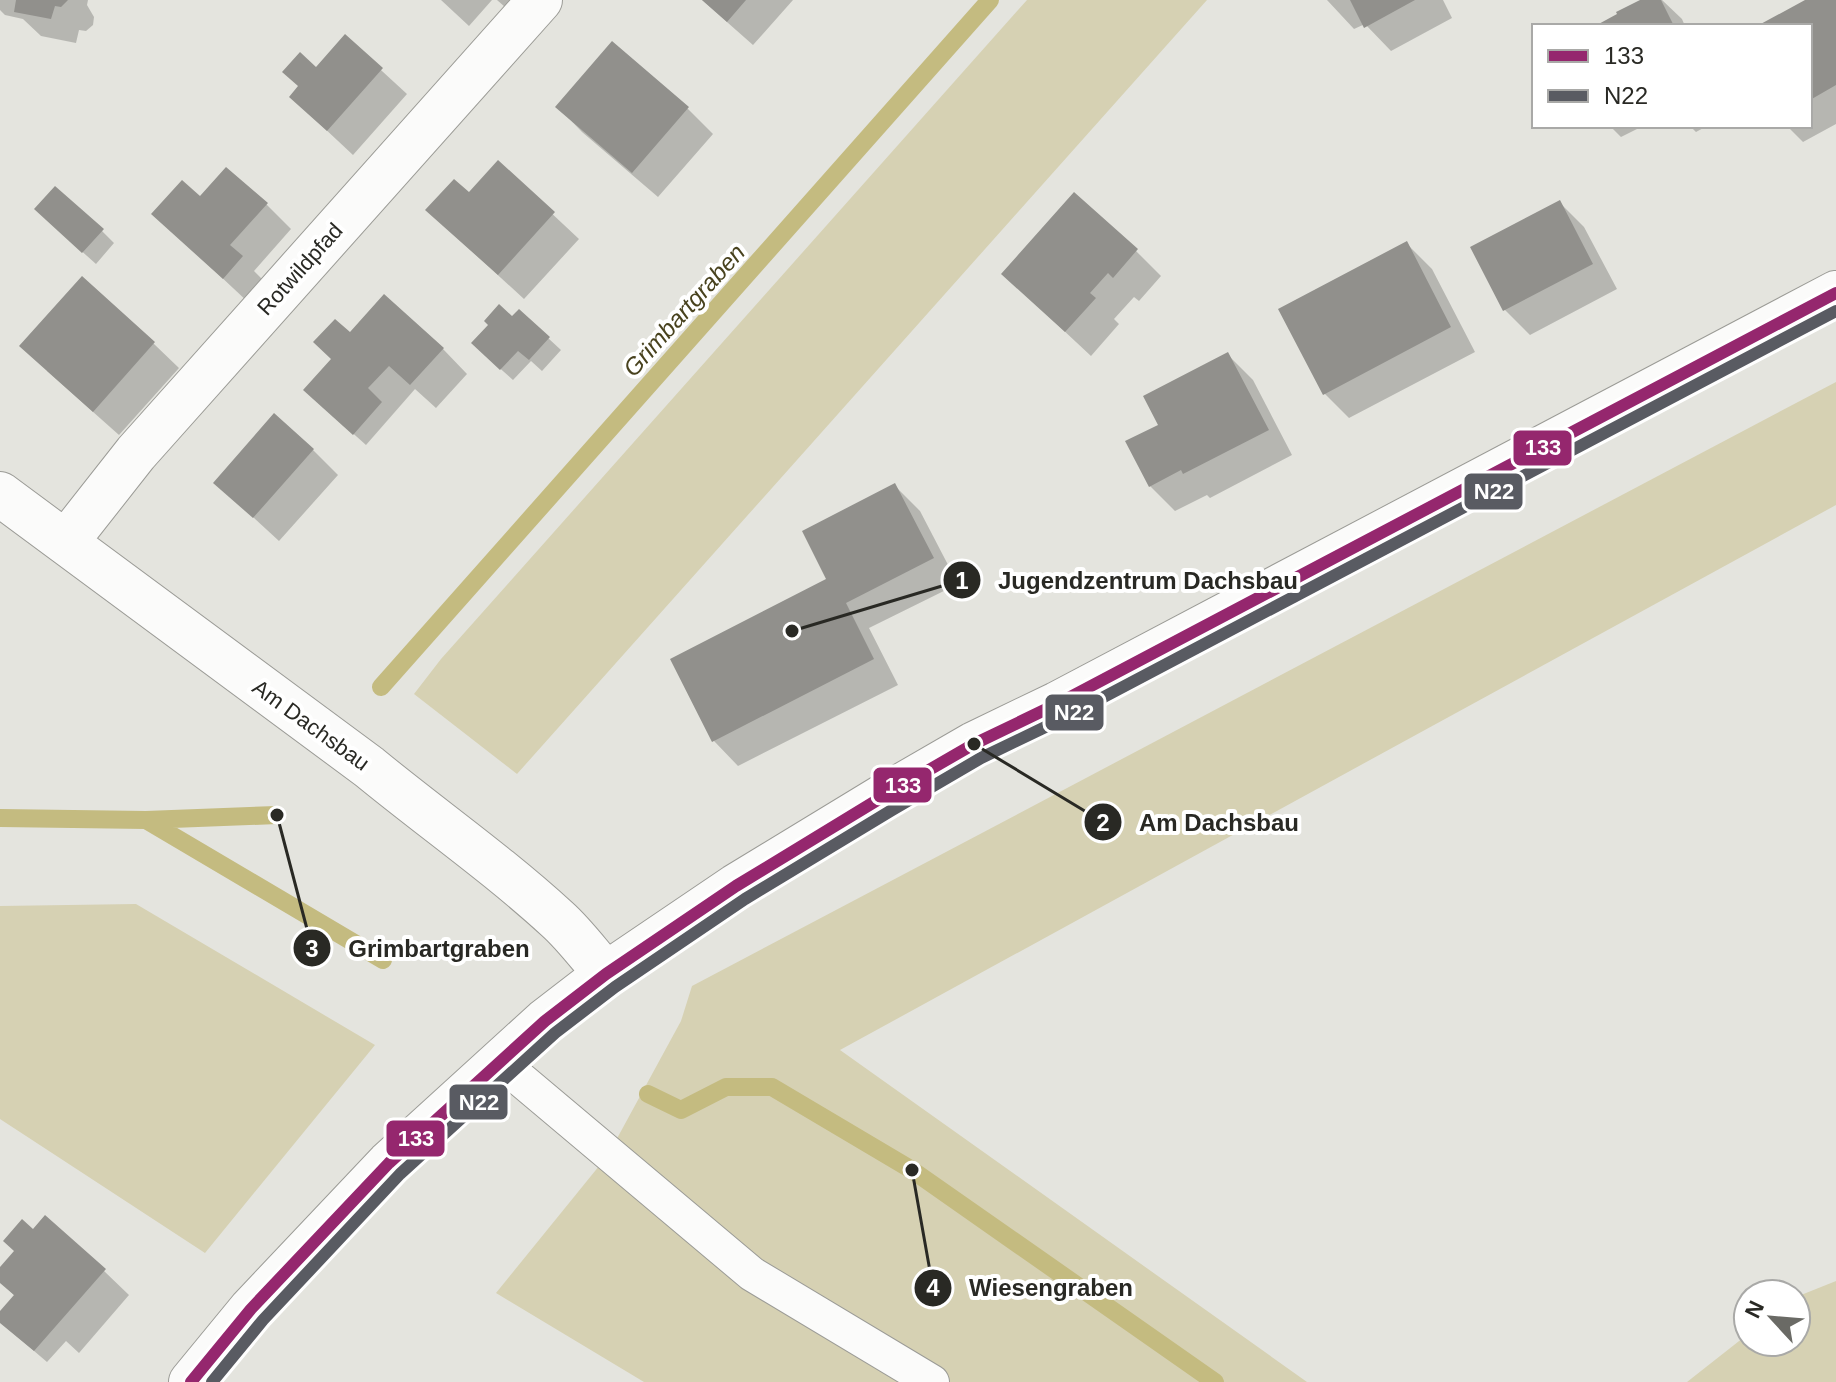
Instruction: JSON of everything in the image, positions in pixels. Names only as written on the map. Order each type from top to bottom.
[{"type":"main road","name":"Rotwildpfad","points":[[66,542],[136,453],[540,0]]},
{"type":"main road","points":[[191,1382],[251,1309],[389,1163],[545,1021],[606,974],[736,886],[974,744],[1057,704],[1836,293]]},
{"type":"main road","name":"Am Dachsbau","points":[[0,494],[463,839],[558,920],[606,974]]},
{"type":"lane","points":[[500,1062],[752,1274],[932,1382]]},
{"type":"shaded area","points":[[1027,0],[1207,0],[517,774],[414,694],[441,659]]},
{"type":"shaded area","points":[[1836,382],[1836,505],[840,1050],[1307,1382],[644,1382],[496,1293],[608,1155],[681,1021],[692,986]]},
{"type":"shaded area","points":[[136,904],[375,1045],[205,1253],[0,1119],[0,906]]},
{"type":"shaded area","points":[[1836,1281],[1836,1382],[1687,1382],[1732,1347],[1732,1358],[1812,1358],[1812,1291]]},
{"type":"building","points":[[16,0],[68,0],[61,7],[55,6],[51,19],[14,12]]},
{"type":"building","points":[[702,0],[746,0],[727,22]]},
{"type":"building","points":[[1350,0],[1415,0],[1364,28]]},
{"type":"building","points":[[1640,0],[1661,0],[1673,24],[1599,24]]},
{"type":"building","points":[[1805,0],[1836,0],[1836,85],[1812,99],[1812,24],[1761,24]]},
{"type":"building","points":[[345,34],[383,68],[327,131],[289,97],[298,86],[282,72],[300,52],[316,67]]},
{"type":"building","points":[[612,41],[689,107],[632,173],[555,107]]},
{"type":"building","points":[[498,160],[555,212],[498,275],[425,210],[454,179],[469,192]]},
{"type":"building","points":[[226,167],[268,203],[230,245],[243,256],[223,279],[151,214],[182,180],[200,196]]},
{"type":"building","points":[[55,186],[104,229],[82,253],[34,209]]},
{"type":"building","points":[[1074,192],[1138,249],[1113,278],[1108,273],[1090,293],[1096,298],[1065,332],[1001,274]]},
{"type":"building","points":[[1560,200],[1593,264],[1503,311],[1470,247]]},
{"type":"building","points":[[1407,241],[1451,327],[1323,395],[1278,309]]},
{"type":"building","points":[[82,276],[155,342],[93,412],[19,346]]},
{"type":"building","points":[[384,294],[444,348],[410,385],[389,366],[368,388],[382,402],[353,435],[303,390],[331,359],[313,342],[335,319],[350,332]]},
{"type":"building","points":[[499,304],[512,316],[519,309],[550,337],[529,360],[518,351],[500,370],[471,343],[488,325],[484,321]]},
{"type":"building","points":[[1228,352],[1269,430],[1183,474],[1181,470],[1149,487],[1125,441],[1158,425],[1143,396]]},
{"type":"building","points":[[274,413],[314,449],[253,518],[213,483]]},
{"type":"building","points":[[895,483],[934,558],[846,603],[874,659],[712,742],[670,659],[826,579],[802,531]]},
{"type":"building","points":[[45,1215],[106,1269],[34,1351],[0,1323],[0,1311],[14,1295],[0,1283],[0,1267],[14,1251],[3,1241],[22,1219],[33,1229]]},
{"type":"waterway","name":"Grimbartgraben","points":[[381,687],[990,0]]},
{"type":"waterway","name":"Grimbartgraben","points":[[146,820],[277,815]]},
{"type":"waterway","points":[[0,818],[146,820],[383,960]]},
{"type":"waterway","points":[[648,1094],[681,1110],[726,1087],[772,1087],[912,1170],[1215,1382]]},
{"type":"transit line","name":"133","points":[[191,1382],[251,1309],[389,1163],[545,1021],[606,974],[736,886],[974,744],[1057,704],[1836,293]]},
{"type":"transit line","name":"N22","points":[[212,1382],[263,1320],[400,1174],[555,1033],[615,987],[745,899],[981,758],[1064,718],[1836,311]]},
{"type":"place","name":"Jugendzentrum Dachsbau","points":[[792,631]]},
{"type":"place","name":"Am Dachsbau","points":[[974,744]]},
{"type":"place","name":"Grimbartgraben","points":[[277,815]]},
{"type":"place","name":"Wiesengraben","points":[[912,1170]]}]
